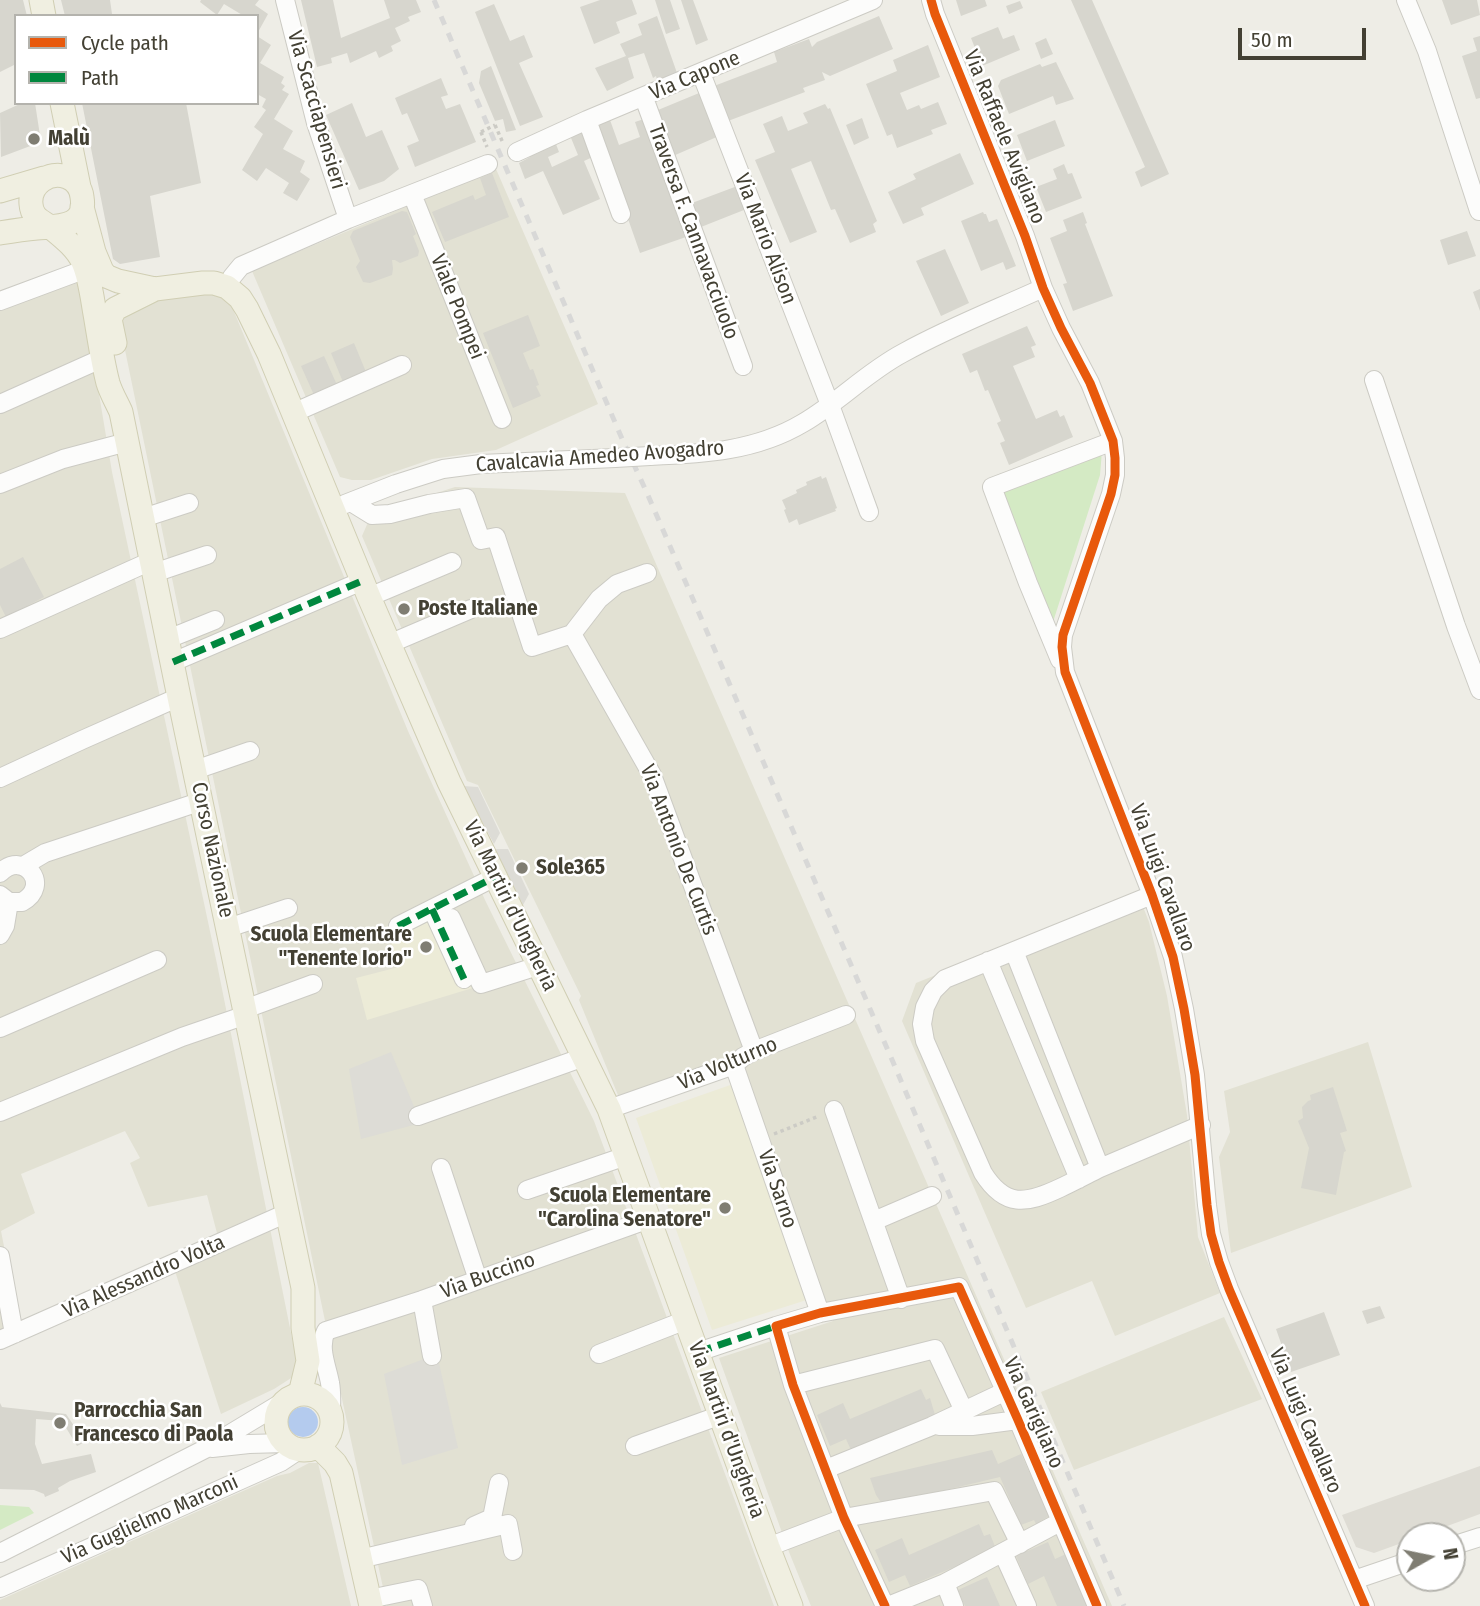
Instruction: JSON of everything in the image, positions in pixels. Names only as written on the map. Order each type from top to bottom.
[{"type":"main road","points":[[51,227],[37,219],[30,205],[33,189],[48,177],[62,145],[64,111]]},
{"type":"main road","points":[[64,111],[80,197],[94,252],[106,276],[155,289],[203,283],[228,287]]},
{"type":"main road","points":[[0,191],[48,177],[67,177],[80,197],[79,215],[67,225],[0,233]]},
{"type":"main road","name":"Corso Nazionale","points":[[51,227],[75,249],[86,269],[109,385],[121,412]]},
{"type":"main road","name":"Via Martiri d'Ungheria","points":[[228,287],[247,309],[293,413],[342,505],[365,589],[449,782],[609,1109],[791,1606]]},
{"type":"main road","name":"Corso Nazionale","points":[[155,289],[121,305],[112,313],[110,319],[121,382],[121,412],[303,1288],[303,1328],[308,1361],[292,1398],[278,1410],[276,1428],[279,1436],[335,1463],[341,1473],[370,1603]]},
{"type":"main road","points":[[292,1398],[310,1394],[326,1404],[331,1413]]},
{"type":"main road","name":"Corso Nazionale","points":[[301,1446],[326,1440],[332,1422],[331,1413]]},
{"type":"street","name":"Via Scacciapensieri","points":[[285,0],[316,122],[348,219]]},
{"type":"street","name":"Via Capone","points":[[516,152],[701,73],[847,5],[873,0]]},
{"type":"street","name":"Via Raffaele Avigliano","points":[[931,0],[934,14],[1025,236],[1043,288]]},
{"type":"street","points":[[1406,0],[1427,51],[1479,211]]},
{"type":"street","name":"Via Mario Alison","points":[[701,73],[869,512]]},
{"type":"street","name":"Traversa F. Cannavacciuolo","points":[[643,97],[743,366]]},
{"type":"street","points":[[587,120],[621,214]]},
{"type":"street","points":[[228,287],[241,266],[348,219],[488,164]]},
{"type":"street","name":"Viale Pompei","points":[[412,194],[502,419]]},
{"type":"street","points":[[0,300],[86,269]]},
{"type":"street","name":"Cavalcavia Amedeo Avogadro","points":[[342,505],[412,478],[462,466],[717,452],[754,445],[796,427],[830,405],[877,368],[904,352],[1043,288]]},
{"type":"street","name":"Via Luigi Cavallaro","points":[[1043,288],[1090,383],[1113,441],[1115,458],[1111,494],[1063,635],[1062,658],[1065,671],[1152,895],[1173,957],[1193,1064],[1207,1205],[1219,1262],[1365,1606]]},
{"type":"street","points":[[0,404],[103,358]]},
{"type":"street","points":[[293,413],[402,365]]},
{"type":"street","points":[[1374,380],[1480,690]]},
{"type":"street","points":[[1065,671],[1027,583],[992,487],[1113,441]]},
{"type":"street","points":[[0,484],[63,459],[127,442]]},
{"type":"street","points":[[342,505],[372,515],[390,514],[466,498],[481,540],[496,537],[533,647],[572,634],[600,599],[618,584],[647,573]]},
{"type":"street","points":[[143,518],[189,503]]},
{"type":"street","points":[[0,629],[153,567],[206,555]]},
{"type":"street","points":[[170,650],[452,562]]},
{"type":"street","points":[[389,643],[471,609]]},
{"type":"street","points":[[170,650],[215,620]]},
{"type":"street","name":"Via Antonio De Curtis","points":[[572,634],[652,775],[754,1051]]},
{"type":"street","points":[[0,779],[179,697]]},
{"type":"street","points":[[195,770],[250,751]]},
{"type":"street","points":[[23,866],[45,853],[202,801]]},
{"type":"street","points":[[0,873],[12,865],[23,866],[29,869],[35,881],[33,894],[28,899],[22,902],[5,899],[5,926],[0,935]]},
{"type":"street","points":[[398,926],[495,877]]},
{"type":"street","points":[[1152,895],[946,979],[933,991],[925,1007],[922,1024],[925,1041],[983,1173],[991,1186],[1010,1198],[1033,1199],[1200,1125]]},
{"type":"street","points":[[228,929],[288,908]]},
{"type":"street","points":[[432,909],[464,979]]},
{"type":"street","points":[[451,918],[481,984],[538,966]]},
{"type":"street","points":[[1014,951],[1100,1168]]},
{"type":"street","points":[[0,1028],[157,960]]},
{"type":"street","points":[[988,961],[1079,1179]]},
{"type":"street","points":[[0,1112],[313,984]]},
{"type":"street","name":"Via Volturno","points":[[609,1109],[734,1065],[754,1051],[846,1015]]},
{"type":"street","points":[[418,1116],[584,1057]]},
{"type":"street","name":"Via Sarno","points":[[734,1065],[820,1313]]},
{"type":"street","points":[[698,1352],[820,1313],[901,1299],[834,1110]]},
{"type":"street","points":[[527,1190],[626,1156]]},
{"type":"street","points":[[442,1168],[478,1280]]},
{"type":"street","points":[[874,1221],[932,1196]]},
{"type":"street","name":"Via Alessandro Volta","points":[[7,1337],[287,1213]]},
{"type":"street","name":"Via Buccino","points":[[326,1331],[422,1300],[649,1219]]},
{"type":"street","points":[[0,1256],[7,1337]]},
{"type":"street","name":"Via Garigliano","points":[[901,1299],[959,1287],[1097,1606]]},
{"type":"street","name":"Corso Nazionale","points":[[303,1288],[312,1303],[317,1321],[326,1331],[322,1340],[330,1384],[331,1413]]},
{"type":"street","points":[[422,1300],[432,1356]]},
{"type":"street","points":[[599,1354],[686,1320]]},
{"type":"street","points":[[776,1326],[793,1385],[844,1518],[887,1606],[945,1584],[1060,1522]]},
{"type":"street","points":[[793,1385],[935,1349],[964,1411]]},
{"type":"street","points":[[826,1469],[932,1426],[1004,1392]]},
{"type":"street","points":[[0,1553],[205,1449],[292,1398]]},
{"type":"street","points":[[635,1446],[721,1415]]},
{"type":"street","points":[[932,1426],[972,1426],[1018,1420]]},
{"type":"street","points":[[205,1449],[250,1444],[301,1446]]},
{"type":"street","name":"Via Guglielmo Marconi","points":[[0,1588],[281,1462],[301,1446]]},
{"type":"street","points":[[459,1535],[492,1518],[499,1483]]},
{"type":"street","points":[[768,1547],[844,1518],[994,1491],[1020,1544]]},
{"type":"street","points":[[360,1559],[508,1524],[513,1551]]},
{"type":"street","points":[[1003,1553],[1027,1606]]},
{"type":"street","points":[[1354,1580],[1396,1566]]},
{"type":"street","points":[[945,1584],[954,1606]]},
{"type":"street","points":[[370,1603],[418,1589],[423,1606]]},
{"type":"path","points":[[481,132],[495,125]]},
{"type":"path","points":[[760,1139],[834,1110]]},
{"type":"shaded area","points":[[496,169],[598,404],[496,450],[432,459],[371,480],[340,477],[252,271]]},
{"type":"shaded area","points":[[80,280],[112,472],[217,964],[299,1373],[274,1389],[221,1414],[174,1268],[218,1237],[207,1195],[148,1207],[130,1163],[140,1158],[125,1131],[21,1174],[35,1213],[1,1231],[19,1324],[0,1333],[0,307]]},
{"type":"shaded area","points":[[205,288],[224,295],[230,302],[408,731],[485,900],[594,1121],[774,1606],[387,1606],[324,1316],[118,316],[159,299]]},
{"type":"shaded area","points":[[455,487],[625,493],[1112,1606],[811,1606],[719,1358],[833,1321],[738,1058],[620,1100],[579,1000],[581,996],[478,785],[467,781],[362,536],[369,520],[403,504]]},
{"type":"shaded area","points":[[463,786],[478,787],[500,833],[494,844]]},
{"type":"shaded area","points":[[495,849],[508,849],[529,894],[523,905]]},
{"type":"shaded area","name":"Scuola Elementare \"Tenente Iorio\"","points":[[475,882],[444,909],[476,987],[367,1020],[356,978],[399,967],[386,927]]},
{"type":"shaded area","points":[[1138,894],[1149,922],[1167,996],[1187,1115],[1198,1237],[1220,1293],[1115,1336],[1092,1281],[1026,1308],[902,1021],[916,983]]},
{"type":"shaded area","points":[[1368,1042],[1412,1187],[1231,1253],[1219,1157],[1230,1132],[1224,1091]]},
{"type":"shaded area","points":[[391,1052],[421,1123],[361,1139],[349,1069]]},
{"type":"shaded area","name":"Scuola Elementare \"Carolina Senatore\"","points":[[736,1083],[813,1298],[712,1330],[636,1118]]},
{"type":"shaded area","points":[[1224,1317],[1262,1399],[1074,1470],[1041,1392]]},
{"type":"shaded area","points":[[437,1354],[458,1448],[402,1465],[384,1374]]},
{"type":"shaded area","points":[[309,1463],[318,1463],[351,1606],[0,1606],[0,1600]]},
{"type":"shaded area","points":[[1480,1466],[1480,1514],[1458,1522],[1396,1522],[1396,1545],[1374,1553],[1356,1547],[1342,1515]]},
{"type":"green space","points":[[1102,451],[1100,475],[1053,622],[1001,489]]},
{"type":"green space","points":[[0,1505],[29,1507],[34,1513],[0,1530]]},
{"type":"water","points":[[303,1407],[314,1411],[318,1422],[314,1433],[303,1437],[292,1433],[288,1422],[292,1411]]},
{"type":"building","points":[[0,0],[23,0],[26,14],[14,14],[14,65],[0,72]]},
{"type":"building","points":[[61,0],[110,0],[112,14],[64,14]]},
{"type":"building","points":[[259,0],[255,5],[268,14],[259,30],[259,14],[241,14],[224,4],[216,14],[200,2]]},
{"type":"building","points":[[301,0],[333,0],[341,38],[390,18],[384,0],[416,0],[421,12],[408,17],[410,21],[395,28],[401,41],[391,46],[393,51],[379,58],[376,51],[350,63],[347,53],[331,58],[332,63],[317,67]]},
{"type":"building","points":[[600,0],[632,0],[637,14],[616,22],[620,33],[594,44],[580,7]]},
{"type":"building","points":[[655,0],[670,0],[680,29],[666,34]]},
{"type":"building","points":[[681,0],[693,0],[708,40],[696,45]]},
{"type":"building","points":[[956,0],[985,0],[987,6],[961,16]]},
{"type":"building","points":[[1071,0],[1092,0],[1169,174],[1141,187],[1135,172],[1145,167]]},
{"type":"building","points":[[1442,0],[1477,0],[1480,15],[1451,25]]},
{"type":"building","points":[[1020,1],[1023,8],[1009,14],[1006,6]]},
{"type":"building","points":[[494,4],[510,41],[524,35],[533,57],[519,63],[543,117],[520,126],[475,12]]},
{"type":"building","points":[[657,16],[677,73],[657,80],[656,76],[653,78],[644,53],[628,58],[634,78],[607,91],[595,68],[626,56],[620,44],[642,35],[638,24]]},
{"type":"building","points":[[879,16],[893,49],[830,76],[822,72],[825,80],[803,88],[805,92],[728,121],[714,86],[777,62],[774,52],[809,39],[812,47],[817,42]]},
{"type":"building","points":[[998,27],[1003,39],[1014,35],[1020,50],[982,66],[971,38]]},
{"type":"building","points":[[1480,36],[1480,98],[1476,99],[1462,56],[1477,51],[1473,38]]},
{"type":"building","points":[[259,37],[271,45],[260,63],[284,77],[281,83],[285,86],[282,90],[289,94],[274,119],[293,131],[283,149],[305,161],[300,172],[310,179],[297,201],[283,193],[289,183],[266,168],[257,181],[242,170],[263,134],[254,127],[266,110],[262,107],[266,99],[259,95]]},
{"type":"building","points":[[1046,38],[1053,54],[1041,59],[1035,43]]},
{"type":"building","points":[[928,45],[940,77],[900,93],[907,110],[919,105],[921,109],[938,102],[947,124],[931,130],[933,134],[897,148],[892,134],[887,136],[866,84],[897,71],[893,60]]},
{"type":"building","points":[[1056,62],[1074,99],[1056,105],[1053,96],[1009,114],[998,86],[1001,80],[1040,64],[1042,67]]},
{"type":"building","points":[[491,66],[516,130],[506,132],[503,119],[495,121],[479,83],[481,71]]},
{"type":"building","points":[[441,78],[448,95],[441,97],[446,109],[460,104],[476,142],[415,167],[407,146],[419,141],[407,113],[402,115],[395,98]]},
{"type":"building","points":[[704,91],[719,136],[673,156],[658,110]]},
{"type":"building","points":[[352,103],[366,137],[382,130],[399,169],[384,181],[359,190],[326,115]]},
{"type":"building","points":[[825,104],[830,108],[877,221],[873,224],[876,232],[850,243],[835,209],[831,210],[811,161],[791,169],[817,232],[790,243],[755,160],[775,152],[763,124],[782,116],[788,131],[808,123],[803,113]]},
{"type":"building","points":[[18,105],[35,105],[41,142],[1,157],[0,113]]},
{"type":"building","points":[[82,105],[186,105],[201,183],[150,196],[160,257],[120,264],[113,259]]},
{"type":"building","points":[[862,118],[869,138],[854,145],[846,125]]},
{"type":"building","points":[[644,119],[686,237],[640,253],[595,125],[610,120],[619,145],[640,137],[635,122]]},
{"type":"building","points":[[1055,120],[1065,146],[1027,161],[1017,135]]},
{"type":"building","points":[[585,126],[597,155],[584,161],[600,199],[563,215],[543,171],[525,179],[519,163],[530,157],[528,150],[554,139],[559,152],[548,157],[552,167],[578,155],[569,133]]},
{"type":"building","points":[[960,153],[974,184],[921,208],[924,215],[903,224],[888,192],[916,179],[913,174]]},
{"type":"building","points":[[1064,164],[1068,174],[1072,173],[1082,198],[1046,212],[1036,187],[1057,179],[1053,169]]},
{"type":"building","points":[[492,173],[509,217],[445,242],[432,212],[473,195],[475,200],[486,195],[480,178]]},
{"type":"building","points":[[740,185],[749,208],[701,227],[692,203]]},
{"type":"building","points":[[402,211],[407,212],[416,234],[413,236],[419,251],[418,256],[400,263],[392,260],[392,275],[370,283],[363,282],[356,267],[360,261],[350,237],[353,231]]},
{"type":"building","points":[[983,212],[989,222],[997,219],[1016,266],[1006,270],[1003,262],[981,271],[961,221]]},
{"type":"building","points":[[1083,212],[1087,223],[1085,224],[1113,296],[1073,311],[1063,284],[1067,283],[1050,238],[1067,231],[1063,220]]},
{"type":"building","points":[[1467,231],[1476,256],[1448,265],[1440,240]]},
{"type":"building","points":[[945,249],[969,303],[941,316],[916,261]]},
{"type":"building","points":[[1480,289],[1480,311],[1473,292]]},
{"type":"building","points":[[528,315],[540,346],[523,353],[530,370],[533,369],[541,396],[513,408],[483,333]]},
{"type":"building","points":[[1027,326],[1036,345],[1031,347],[1035,357],[1013,366],[1036,419],[1057,410],[1060,417],[1064,415],[1073,437],[1009,465],[1000,443],[1005,441],[997,423],[1001,421],[988,390],[985,391],[977,370],[970,373],[962,354]]},
{"type":"building","points":[[354,343],[366,372],[343,382],[331,353]]},
{"type":"building","points":[[324,356],[337,385],[314,395],[301,366]]},
{"type":"building","points":[[821,476],[822,479],[826,477],[836,511],[799,525],[797,519],[789,523],[782,500],[797,493],[796,490],[807,485],[806,482]]},
{"type":"building","points":[[23,557],[44,597],[6,617],[0,605],[0,569]]},
{"type":"building","points":[[1333,1087],[1347,1131],[1340,1133],[1346,1151],[1336,1195],[1301,1188],[1309,1148],[1298,1121],[1303,1118],[1302,1107],[1311,1100],[1310,1095]]},
{"type":"building","points":[[1380,1306],[1385,1318],[1367,1324],[1362,1311]]},
{"type":"building","points":[[1324,1312],[1340,1355],[1291,1372],[1276,1329]]},
{"type":"building","points":[[921,1389],[926,1400],[930,1398],[935,1415],[851,1450],[846,1439],[830,1446],[817,1415],[843,1403],[850,1419]]},
{"type":"building","points":[[0,1403],[2,1407],[66,1414],[85,1442],[77,1446],[62,1421],[36,1419],[35,1444],[42,1464],[91,1454],[96,1472],[70,1481],[58,1488],[59,1491],[45,1497],[34,1490],[0,1489]]},
{"type":"building","points":[[992,1450],[998,1464],[1021,1454],[1049,1516],[1036,1524],[1034,1520],[1021,1525],[1000,1477],[883,1505],[870,1478]]},
{"type":"building","points":[[979,1524],[984,1536],[990,1534],[996,1549],[910,1586],[905,1575],[889,1582],[875,1550],[902,1538],[909,1555]]},
{"type":"building","points":[[1048,1542],[1055,1559],[1066,1554],[1089,1606],[1057,1606],[1044,1576],[1028,1584],[1016,1556]]},
{"type":"building","points":[[987,1577],[1000,1606],[965,1606],[958,1590]]},
{"type":"railway","points":[[434,0],[893,1062],[1124,1606]]},
{"type":"marked path","points":[[173,662],[362,581]]},
{"type":"marked path","points":[[398,926],[495,877]]},
{"type":"marked path","points":[[432,909],[464,979]]},
{"type":"marked path","points":[[698,1352],[776,1326]]},
{"type":"cycle path","points":[[931,0],[1043,288],[1090,383],[1113,441],[1115,475],[1111,494],[1063,635],[1065,672],[1152,895],[1173,957],[1195,1075],[1207,1205],[1219,1262],[1365,1606]]},
{"type":"cycle path","points":[[885,1606],[844,1518],[793,1385],[776,1326],[820,1313],[959,1287],[1097,1606]]},
{"type":"place","name":"Malù","points":[[34,139]]},
{"type":"place","name":"Poste Italiane","points":[[404,609]]},
{"type":"place","name":"Sole365","points":[[522,868]]},
{"type":"place","name":"Scuola Elementare \"Tenente Iorio\"","points":[[426,947]]},
{"type":"place","name":"Scuola Elementare \"Carolina Senatore\"","points":[[725,1208]]},
{"type":"place","name":"Parrocchia San Francesco di Paola","points":[[60,1423]]}]
